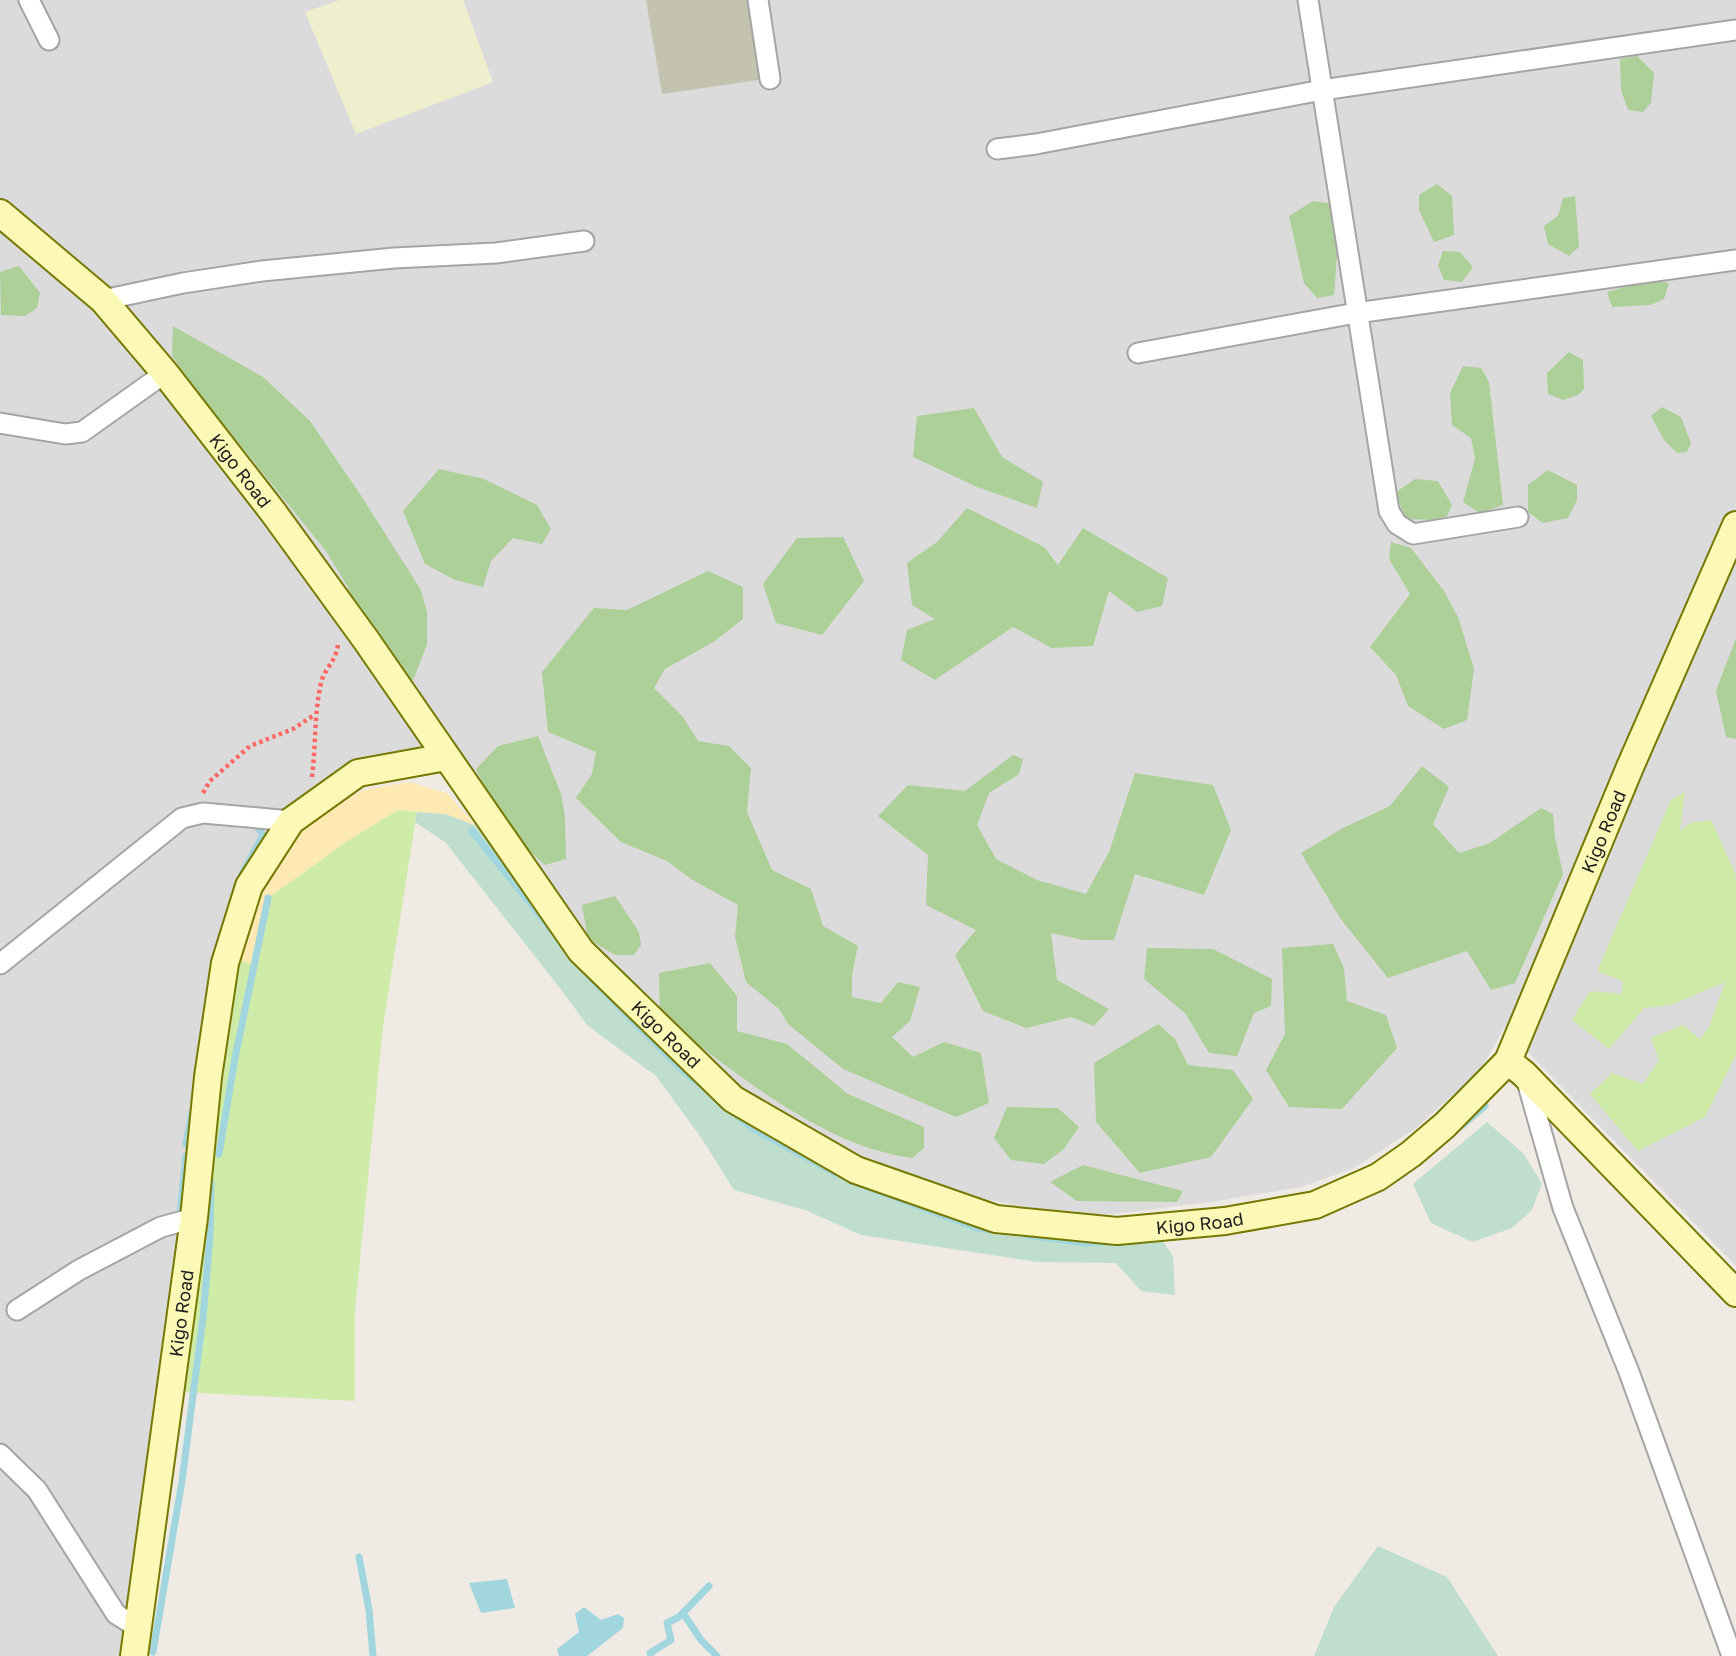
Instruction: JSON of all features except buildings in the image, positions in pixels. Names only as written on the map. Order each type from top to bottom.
[{"type":"street","points":[[29,0],[49,40]]},
{"type":"street","points":[[758,0],[770,79]]},
{"type":"street","points":[[1308,0],[1389,511],[1397,524],[1413,534],[1518,517]]},
{"type":"street","points":[[997,149],[1322,90],[1736,30]]},
{"type":"street","name":"Kigo Road","points":[[0,213],[103,300],[165,373],[273,512],[343,608],[581,951],[733,1098],[856,1170],[996,1219],[1117,1231],[1225,1221],[1315,1205],[1378,1177],[1411,1154],[1516,1067],[1630,767],[1736,525]]},
{"type":"street","points":[[103,300],[183,283],[262,271],[394,258],[496,253],[584,241]]},
{"type":"street","points":[[1138,353],[1356,313],[1736,260]]},
{"type":"street","points":[[0,423],[65,434],[82,432],[165,373]]},
{"type":"street","name":"Kigo Road","points":[[134,1656],[194,1218],[208,1077],[225,962],[249,886],[299,815],[358,773],[446,757]]},
{"type":"street","points":[[0,964],[182,818],[203,813],[299,815]]},
{"type":"street","points":[[1516,1067],[1736,1293]]},
{"type":"street","points":[[1516,1067],[1568,1221],[1629,1372],[1732,1656]]},
{"type":"street","points":[[17,1310],[79,1270],[160,1227],[194,1218]]},
{"type":"street","points":[[0,1454],[37,1490],[116,1614],[139,1629]]},
{"type":"path","points":[[299,815],[316,748],[315,715],[322,679],[338,654],[343,608]]},
{"type":"path","points":[[203,813],[197,804],[210,781],[250,747],[293,729],[315,715]]},
{"type":"shaded area","points":[[0,0],[1736,0],[1736,1266],[1504,1028],[1481,1069],[1416,1128],[1354,1168],[1301,1187],[1211,1202],[1087,1217],[981,1199],[868,1160],[817,1135],[744,1092],[629,986],[567,919],[455,750],[422,747],[367,756],[334,778],[238,901],[128,1656],[0,1656]]},
{"type":"shaded area","points":[[340,0],[463,0],[493,82],[356,134],[305,12]]},
{"type":"shaded area","points":[[646,0],[754,0],[766,79],[662,94]]},
{"type":"shaded area","points":[[417,812],[446,814],[475,825],[582,960],[699,1077],[887,1191],[1158,1234],[1173,1256],[1175,1295],[1141,1291],[1116,1263],[1038,1262],[861,1235],[805,1210],[734,1190],[702,1139],[656,1076],[588,1026],[446,843],[415,822]]},
{"type":"shaded area","points":[[1487,1122],[1523,1153],[1542,1184],[1532,1210],[1512,1228],[1472,1242],[1431,1223],[1413,1184]]},
{"type":"shaded area","points":[[1378,1546],[1447,1577],[1498,1656],[1314,1656],[1334,1607]]},
{"type":"green space","points":[[1637,56],[1654,73],[1651,103],[1643,112],[1628,110],[1621,90],[1620,59]]},
{"type":"green space","points":[[1437,184],[1452,196],[1454,235],[1434,242],[1419,210],[1419,195]]},
{"type":"green space","points":[[1575,196],[1579,247],[1569,256],[1548,244],[1544,226],[1558,216],[1563,198]]},
{"type":"green space","points":[[1313,201],[1334,204],[1338,242],[1334,295],[1317,298],[1304,283],[1289,216]]},
{"type":"green space","points":[[1443,251],[1460,252],[1473,267],[1462,282],[1444,280],[1438,265]]},
{"type":"green space","points":[[19,266],[40,293],[37,308],[25,316],[1,315],[0,272]]},
{"type":"green space","points":[[1652,280],[1669,283],[1664,299],[1650,305],[1612,307],[1607,292]]},
{"type":"green space","points":[[173,326],[263,377],[310,421],[360,494],[421,590],[427,612],[427,645],[413,680],[355,647],[348,587],[326,551],[198,393],[172,356]]},
{"type":"green space","points":[[1569,352],[1583,360],[1584,389],[1578,395],[1563,400],[1548,394],[1547,373]]},
{"type":"green space","points":[[1463,366],[1481,368],[1489,382],[1503,505],[1480,513],[1463,502],[1475,459],[1471,438],[1452,425],[1450,393]]},
{"type":"green space","points":[[1662,407],[1681,417],[1691,443],[1687,452],[1677,453],[1664,440],[1651,416]]},
{"type":"green space","points":[[974,408],[1002,457],[1043,482],[1037,508],[977,487],[913,457],[917,416]]},
{"type":"green space","points":[[439,469],[484,479],[537,505],[551,529],[542,544],[513,538],[491,561],[483,587],[455,580],[425,564],[403,511]]},
{"type":"green space","points":[[1548,470],[1577,485],[1577,500],[1568,518],[1543,523],[1528,512],[1528,485]]},
{"type":"green space","points":[[1415,479],[1438,481],[1452,505],[1447,516],[1436,520],[1406,519],[1395,493]]},
{"type":"green space","points":[[967,508],[1044,547],[1058,565],[1083,528],[1168,578],[1162,606],[1137,612],[1109,591],[1093,646],[1052,648],[1013,627],[935,680],[901,660],[907,630],[935,619],[912,605],[907,563],[937,542]]},
{"type":"green space","points":[[843,537],[864,581],[822,635],[776,623],[763,584],[797,538]]},
{"type":"green space","points":[[1391,542],[1411,548],[1444,591],[1458,617],[1474,669],[1467,720],[1444,729],[1408,706],[1396,675],[1370,647],[1410,594],[1389,559]]},
{"type":"green space","points":[[708,571],[743,587],[743,619],[715,641],[665,669],[654,688],[683,717],[698,741],[729,746],[751,768],[747,812],[772,870],[811,889],[823,926],[858,946],[852,975],[852,997],[881,1003],[898,982],[920,987],[910,1021],[892,1037],[913,1057],[944,1042],[981,1053],[989,1103],[956,1117],[843,1069],[788,1024],[779,1009],[746,982],[735,937],[738,905],[691,879],[667,861],[621,842],[576,798],[592,774],[596,752],[548,732],[542,672],[594,608],[627,610]]},
{"type":"green space","points":[[1736,638],[1736,739],[1726,737],[1716,691]]},
{"type":"green space","points":[[538,736],[561,794],[565,817],[566,859],[545,865],[503,828],[476,769],[498,746]]},
{"type":"green space","points":[[1013,755],[1023,759],[1019,774],[989,793],[977,825],[996,859],[1037,880],[1086,894],[1109,852],[1135,773],[1213,785],[1231,830],[1204,895],[1135,874],[1114,940],[1083,940],[1051,933],[1057,980],[1109,1009],[1094,1026],[1071,1017],[1026,1028],[983,1011],[955,955],[976,930],[926,905],[928,855],[878,816],[908,785],[965,791]]},
{"type":"green space","points":[[1422,766],[1449,787],[1433,824],[1459,853],[1490,843],[1541,808],[1553,814],[1563,874],[1515,983],[1491,990],[1467,951],[1388,978],[1340,918],[1301,853],[1343,828],[1390,806]]},
{"type":"green space","points":[[1685,792],[1680,831],[1690,823],[1711,820],[1735,873],[1736,1055],[1705,1117],[1638,1151],[1590,1094],[1612,1073],[1643,1084],[1659,1060],[1651,1038],[1683,1025],[1700,1039],[1709,1027],[1725,982],[1671,1005],[1644,1008],[1609,1049],[1572,1020],[1590,991],[1622,994],[1623,981],[1597,971],[1671,800]]},
{"type":"green space","points":[[398,810],[417,812],[383,1026],[355,1311],[355,1401],[181,1392],[239,960],[254,964],[268,898],[347,841]]},
{"type":"green space","points":[[615,896],[639,932],[641,945],[634,955],[615,955],[588,939],[582,905]]},
{"type":"green space","points":[[1333,944],[1344,968],[1347,1001],[1386,1015],[1397,1048],[1342,1109],[1289,1107],[1266,1070],[1285,1034],[1282,948]]},
{"type":"green space","points":[[1147,948],[1213,949],[1272,979],[1271,1006],[1254,1013],[1237,1056],[1209,1053],[1185,1013],[1144,979]]},
{"type":"green space","points":[[710,963],[737,996],[737,1031],[787,1044],[848,1094],[924,1127],[924,1148],[912,1158],[878,1151],[845,1139],[779,1103],[660,1015],[659,973]]},
{"type":"green space","points":[[1158,1024],[1175,1039],[1188,1065],[1233,1070],[1253,1099],[1211,1157],[1140,1173],[1096,1122],[1094,1063]]},
{"type":"green space","points":[[1007,1107],[1058,1108],[1079,1127],[1064,1149],[1044,1164],[1011,1160],[994,1138]]},
{"type":"green space","points":[[1083,1165],[1183,1191],[1177,1202],[1077,1201],[1050,1182]]},
{"type":"sand","points":[[409,782],[447,793],[475,825],[446,814],[398,810],[347,841],[268,898],[254,965],[239,960],[252,904],[280,852],[324,810],[364,790]]},
{"type":"water","points":[[507,1579],[515,1608],[481,1613],[469,1583]]},
{"type":"water","points":[[584,1607],[601,1620],[618,1614],[624,1618],[623,1628],[587,1656],[559,1656],[557,1649],[579,1632],[575,1614]]},
{"type":"waterway","points":[[242,874],[263,835],[255,824]]},
{"type":"waterway","points":[[472,831],[551,929]]},
{"type":"waterway","points":[[219,1154],[235,1058],[268,898]]},
{"type":"waterway","points":[[589,976],[679,1067],[701,1085]]},
{"type":"waterway","points":[[1461,1126],[1485,1106]]},
{"type":"waterway","points":[[186,1144],[192,1112]]},
{"type":"waterway","points":[[734,1113],[752,1128],[835,1173]]},
{"type":"waterway","points":[[180,1213],[186,1156]]},
{"type":"waterway","points":[[849,1180],[977,1228],[992,1230]]},
{"type":"waterway","points":[[153,1652],[182,1481],[203,1318],[210,1236],[211,1182]]},
{"type":"waterway","points":[[1025,1235],[1086,1243],[1107,1242]]},
{"type":"waterway","points":[[359,1557],[369,1610],[373,1656]]},
{"type":"waterway","points":[[651,1656],[650,1653],[671,1640],[667,1623],[679,1617],[709,1586]]},
{"type":"waterway","points":[[683,1613],[701,1640],[717,1656]]}]
